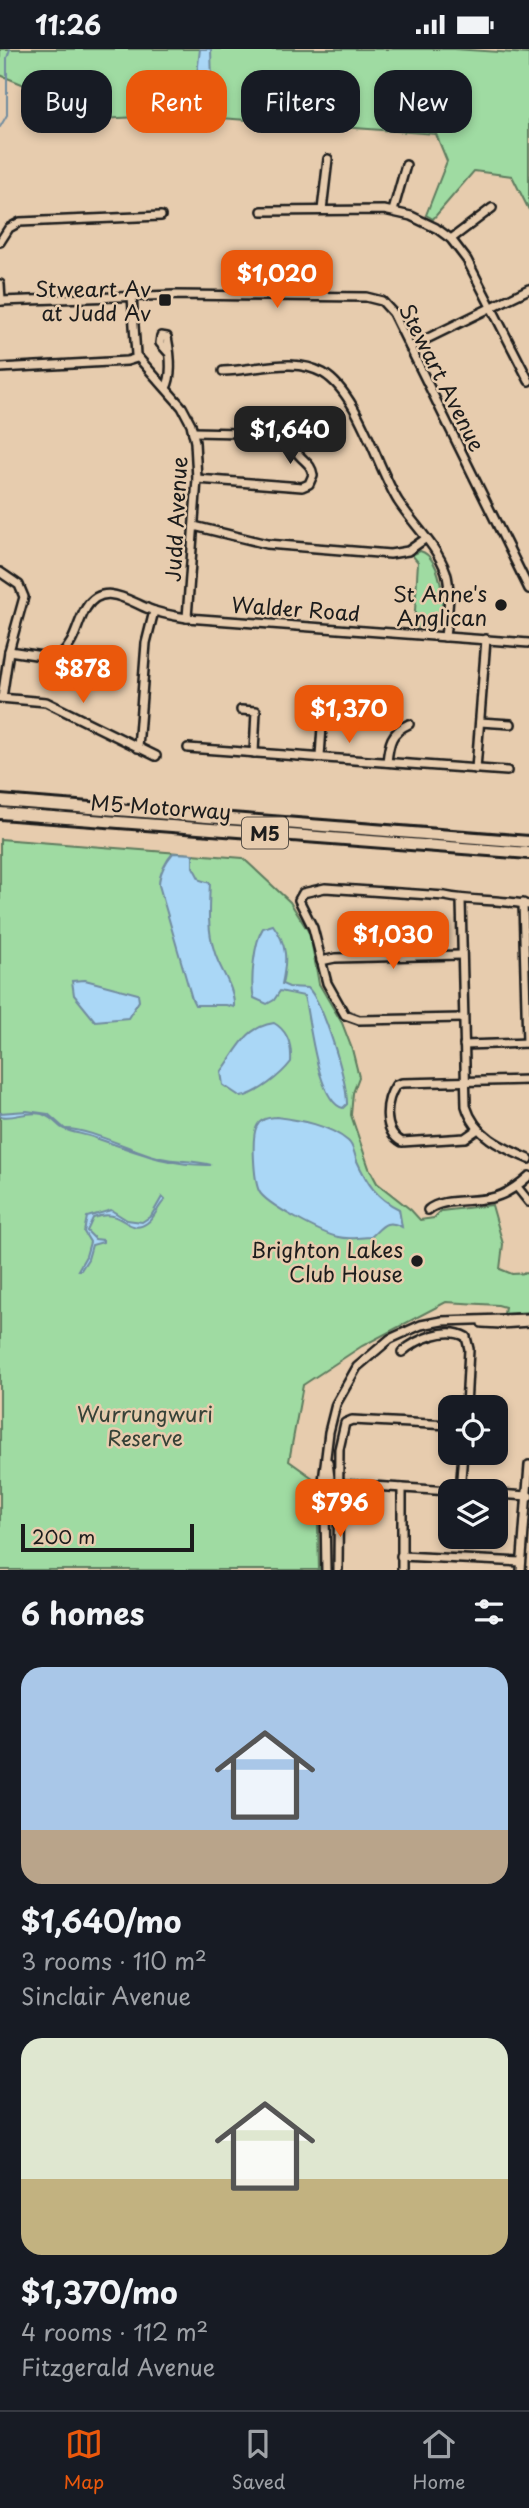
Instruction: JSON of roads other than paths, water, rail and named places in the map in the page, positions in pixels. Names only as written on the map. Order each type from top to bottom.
[{"type":"highway","name":"M5 Motorway","points":[[0,801],[529,842]]},
{"type":"highway","name":"M5 Motorway","points":[[0,813],[529,853]]},
{"type":"street","points":[[322,211],[327,159]]},
{"type":"street","points":[[393,212],[406,165]]},
{"type":"street","points":[[451,239],[492,208]]},
{"type":"street","points":[[262,211],[393,212],[420,219],[451,239],[467,260],[529,381]]},
{"type":"street","points":[[0,242],[9,227],[20,222],[161,216]]},
{"type":"street","points":[[0,284],[0,301]]},
{"type":"street","points":[[410,347],[529,289]]},
{"type":"street","name":"Stewart Avenue","points":[[0,301],[196,295],[374,297],[386,303],[529,589]]},
{"type":"street","points":[[0,368],[127,361],[137,358],[132,296]]},
{"type":"street","points":[[166,388],[169,381],[169,352]]},
{"type":"street","name":"Judd Avenue","points":[[137,358],[182,407],[193,432],[197,452],[187,618]]},
{"type":"street","points":[[223,371],[292,365],[310,367],[326,374],[345,394],[396,498],[441,561],[447,576],[445,636]]},
{"type":"street","points":[[326,374],[330,365]]},
{"type":"street","points":[[193,432],[288,434],[295,441],[298,455],[310,464],[313,475],[309,484],[302,487],[197,479]]},
{"type":"street","points":[[194,526],[267,544],[390,554],[408,551],[425,539]]},
{"type":"street","points":[[0,572],[15,582],[24,594],[9,651],[1,698],[46,702],[156,756]]},
{"type":"street","name":"Walder Road","points":[[9,651],[60,656],[73,641],[87,607],[104,595],[120,595],[154,611],[187,618],[529,643]]},
{"type":"street","points":[[138,748],[146,643],[154,611]]},
{"type":"street","points":[[476,769],[486,639]]},
{"type":"street","points":[[241,710],[256,711],[254,753]]},
{"type":"street","points":[[320,757],[323,711]]},
{"type":"street","points":[[480,722],[511,724]]},
{"type":"street","points":[[387,762],[392,736],[399,728],[409,724]]},
{"type":"street","points":[[188,748],[507,771]]},
{"type":"street","points":[[463,1018],[352,1019],[345,1015],[327,983],[313,928],[299,900],[303,893],[325,888],[461,899],[509,900],[526,904],[528,1043],[464,1045]]},
{"type":"street","points":[[461,899],[466,1106],[478,1129],[501,1148],[529,1158],[523,1181],[529,1202]]},
{"type":"street","points":[[321,961],[335,958],[461,955]]},
{"type":"street","points":[[478,1129],[466,1138],[405,1143],[395,1138],[390,1127],[387,1102],[396,1085],[529,1080]]},
{"type":"street","points":[[428,1210],[437,1204],[495,1197],[523,1181]]},
{"type":"street","points":[[326,1570],[325,1510],[330,1478],[327,1456],[329,1432],[336,1403],[349,1378],[368,1356],[390,1339],[412,1328],[442,1321],[529,1320]]},
{"type":"street","points":[[402,1352],[425,1338],[454,1333],[466,1336],[469,1349],[467,1395]]},
{"type":"street","points":[[338,1570],[337,1501],[341,1484],[339,1473],[342,1428],[347,1421],[438,1425]]},
{"type":"street","points":[[401,1556],[521,1566],[529,1465]]},
{"type":"street","points":[[341,1484],[438,1490]]},
{"type":"street","points":[[402,1489],[402,1570]]},
{"type":"street","points":[[508,1495],[528,1496]]},
{"type":"water","points":[[200,49],[211,49],[212,70],[197,70]]},
{"type":"water","points":[[173,853],[193,854],[193,867],[200,880],[210,883],[210,933],[216,957],[232,992],[234,1007],[195,1005],[192,999],[159,885],[163,868]]},
{"type":"water","points":[[273,925],[285,953],[282,984],[308,988],[321,1010],[339,1061],[347,1104],[343,1108],[334,1102],[321,1076],[304,996],[280,991],[274,1000],[267,1004],[254,998],[253,973],[257,943],[263,928]]},
{"type":"water","points":[[85,980],[138,994],[139,1001],[128,1018],[95,1021],[74,995],[72,981]]},
{"type":"water","points":[[274,1023],[283,1030],[288,1039],[291,1062],[269,1083],[241,1097],[223,1085],[221,1072],[249,1034],[264,1025]]},
{"type":"water","points":[[27,1111],[48,1114],[65,1129],[42,1114],[0,1116],[0,1113]]},
{"type":"water","points":[[276,1117],[323,1127],[348,1141],[373,1189],[399,1209],[402,1227],[388,1224],[371,1237],[338,1237],[295,1218],[264,1197],[259,1191],[256,1178],[255,1131],[261,1121]]},
{"type":"water","points":[[65,1129],[86,1132],[150,1155],[211,1165],[180,1163],[152,1157]]},
{"type":"water","points":[[162,1197],[165,1200],[152,1218],[140,1226],[111,1216],[93,1218],[87,1231],[103,1242],[92,1245],[88,1259],[81,1270],[78,1270],[90,1242],[84,1232],[87,1217],[111,1210],[127,1220],[142,1222],[151,1216]]},
{"type":"waterway","points":[[0,127],[7,115],[7,58],[10,49]]},
{"type":"place","name":"Stweart Av at Judd Av","points":[[165,300]]},
{"type":"place","name":"St Anne's Anglican","points":[[501,605]]},
{"type":"place","name":"Brighton Lakes Club House","points":[[417,1261]]},
{"type":"park label","name":"Wurrungwuri Reserve","points":[[145,1425]]}]
